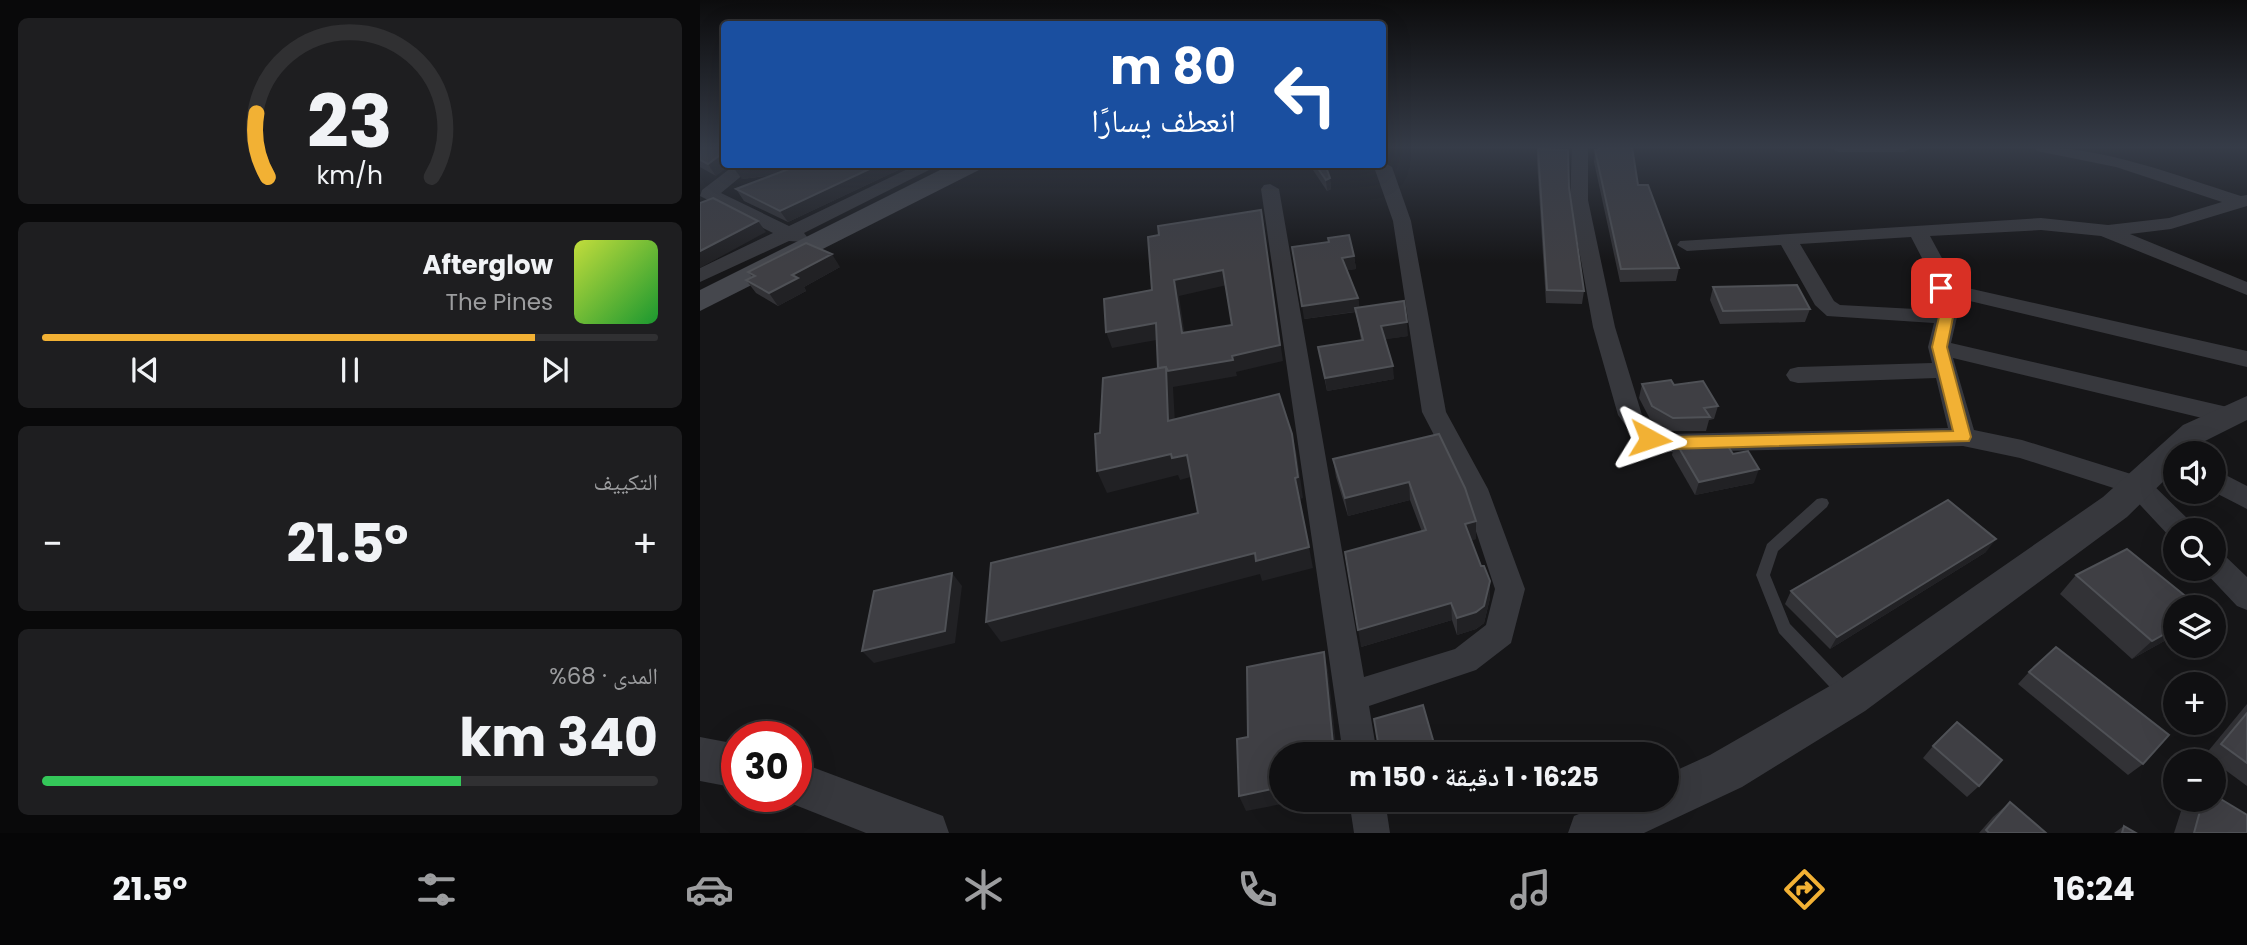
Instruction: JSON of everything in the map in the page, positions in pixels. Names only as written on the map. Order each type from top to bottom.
[{"type":"main road","points":[[700,302],[800,239],[922,186]]},
{"type":"street","points":[[719,186],[708,194],[800,239]]},
{"type":"street","points":[[700,276],[800,239],[894,186]]},
{"type":"street","points":[[1350,697],[1465,660],[1500,633],[1510,589],[1475,489],[1434,412],[1402,221],[1390,186]]},
{"type":"street","points":[[1579,186],[1579,200],[1604,327],[1630,415],[1636,429],[1650,439],[1669,443],[1963,437],[2022,449],[2138,486],[2170,518]]},
{"type":"street","points":[[2193,186],[2245,202]]},
{"type":"street","points":[[1270,189],[1358,742]]},
{"type":"street","points":[[1687,245],[2041,224],[2108,232],[2171,223],[2245,202]]},
{"type":"street","points":[[1918,232],[1933,260],[1941,288],[1946,317],[1939,347],[1963,437]]},
{"type":"street","points":[[2108,232],[2247,289]]},
{"type":"street","points":[[1787,239],[1826,305],[1835,311],[1946,317]]},
{"type":"street","points":[[1941,288],[2247,359]]},
{"type":"street","points":[[1939,347],[2237,411]]},
{"type":"street","points":[[1798,375],[1945,370]]},
{"type":"street","points":[[2187,441],[2194,433],[2237,411]]},
{"type":"street","points":[[1679,797],[1850,696],[2115,508],[2163,465]]},
{"type":"street","points":[[2226,487],[2247,499]]},
{"type":"street","points":[[2226,575],[2247,597]]},
{"type":"street","points":[[700,759],[721,763]]},
{"type":"street","points":[[812,789],[926,833]]},
{"type":"street","points":[[1369,812],[1372,833]]},
{"type":"street","points":[[1591,833],[1650,812]]},
{"type":"lane","points":[[1822,503],[1772,548],[1763,575],[1784,628],[1850,696]]},
{"type":"building","points":[[744,186],[833,186],[780,211],[736,189]]},
{"type":"building","points":[[1540,186],[1569,186],[1584,291],[1547,290]]},
{"type":"building","points":[[1603,186],[1648,186],[1679,268],[1621,269]]},
{"type":"building","points":[[713,198],[758,221],[700,251],[700,203]]},
{"type":"building","points":[[1261,210],[1280,345],[1232,356],[1233,360],[1168,371],[1166,367],[1158,368],[1156,323],[1106,332],[1104,299],[1152,290],[1148,237],[1159,235],[1158,226]],"holes":[[[1223,270],[1232,325],[1182,333],[1174,280]]]},
{"type":"building","points":[[1349,235],[1354,256],[1342,258],[1358,298],[1302,306],[1292,247],[1329,242],[1328,238]]},
{"type":"building","points":[[806,243],[832,254],[792,275],[798,278],[769,293],[746,280],[755,276],[748,272]]},
{"type":"building","points":[[1797,285],[1810,309],[1723,311],[1713,287]]},
{"type":"building","points":[[1404,301],[1407,322],[1381,326],[1393,366],[1325,378],[1318,347],[1363,340],[1355,308]]},
{"type":"building","points":[[1166,367],[1168,421],[1279,394],[1292,434],[1298,477],[1295,478],[1309,547],[1256,561],[1255,553],[986,622],[991,563],[1198,513],[1187,455],[1172,458],[1171,454],[1097,471],[1095,434],[1100,433],[1103,378]]},
{"type":"building","points":[[1671,380],[1674,385],[1703,381],[1718,406],[1704,408],[1710,417],[1673,418],[1652,406],[1642,384]]},
{"type":"building","points":[[1439,434],[1465,488],[1476,521],[1465,524],[1481,566],[1484,566],[1490,581],[1484,606],[1476,612],[1457,618],[1451,603],[1358,630],[1345,552],[1426,530],[1409,482],[1345,498],[1333,459]]},
{"type":"building","points":[[1724,440],[1733,454],[1748,451],[1759,469],[1699,482],[1675,441]]},
{"type":"building","points":[[1948,500],[1996,539],[1837,637],[1791,591]]},
{"type":"building","points":[[2127,549],[2163,578],[2163,581],[2184,595],[2163,595],[2163,635],[2152,641],[2076,575]]},
{"type":"building","points":[[952,573],[945,631],[862,651],[874,591]]},
{"type":"building","points":[[2056,647],[2163,730],[2163,735],[2169,735],[2143,764],[2029,672]]},
{"type":"building","points":[[1324,652],[1333,742],[1269,742],[1269,790],[1239,796],[1237,739],[1248,737],[1247,667]]},
{"type":"building","points":[[1423,705],[1434,742],[1378,742],[1374,719]]},
{"type":"building","points":[[2247,713],[2247,763],[2221,744]]},
{"type":"building","points":[[1957,722],[2002,760],[1979,786],[1933,746]]},
{"type":"building","points":[[2010,802],[2046,833],[1989,833],[1986,830]]},
{"type":"building","points":[[2226,802],[2247,815],[2247,833],[2194,833],[2200,812],[2226,812]]},
{"type":"building","points":[[2124,826],[2136,833],[2122,833]]},
{"type":"route","points":[[1650,439],[1669,443],[1963,437],[1939,347],[1946,317],[1941,288]]}]
